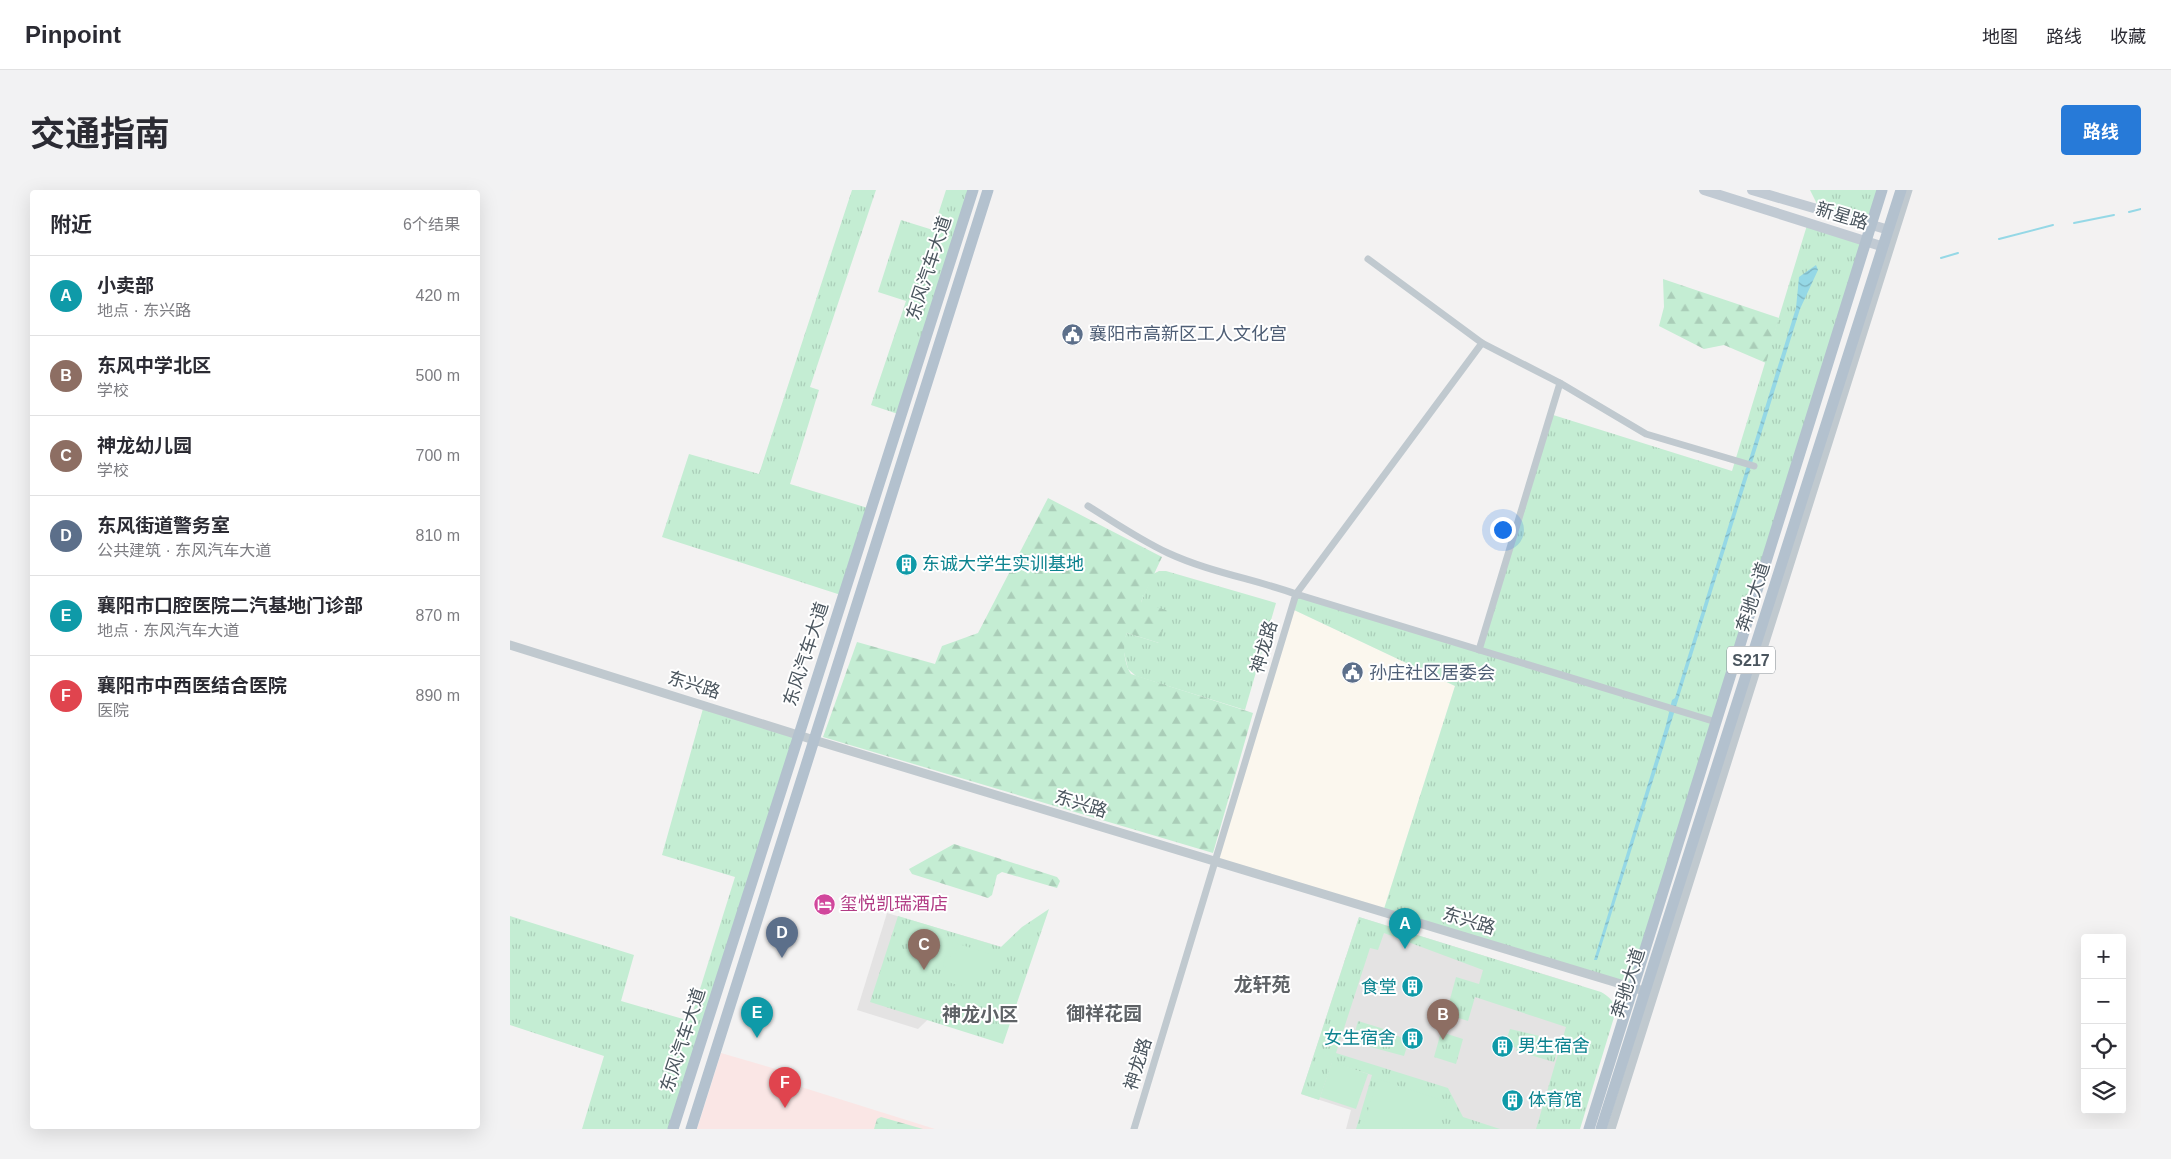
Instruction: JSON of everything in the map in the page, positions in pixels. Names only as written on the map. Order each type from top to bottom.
[{"type":"main road","name":"东风汽车大道","points":[[674,1129],[973,190]]},
{"type":"main road","name":"东风汽车大道","points":[[691,1129],[988,190]]},
{"type":"main road","name":"新星路","points":[[1704,190],[1866,240],[1884,253]]},
{"type":"main road","name":"新星路","points":[[1752,190],[1889,230]]},
{"type":"main road","name":"奔驰大道","points":[[1601,1129],[1625,1069],[1638,989],[1716,722],[1882,190]]},
{"type":"main road","name":"奔驰大道","points":[[1589,1129],[1638,989],[1884,253],[1901,190]]},
{"type":"street","points":[[1611,1129],[1625,1069],[1884,253],[1908,190]]},
{"type":"street","points":[[1368,259],[1482,343],[1560,383],[1646,434],[1754,466]]},
{"type":"street","points":[[1296,594],[1482,343]]},
{"type":"street","points":[[1479,650],[1560,383]]},
{"type":"street","points":[[1088,506],[1168,553],[1232,576],[1262,582],[1716,722]]},
{"type":"street","name":"神龙路","points":[[1134,1129],[1183,962],[1217,862],[1296,594]]},
{"type":"street","name":"东兴路","points":[[510,645],[814,740],[1638,989]]},
{"type":"shaded area","points":[[1294,610],[1455,686],[1383,912],[1217,862]]},
{"type":"shaded area","points":[[887,913],[1002,947],[918,1029],[857,1010]]},
{"type":"shaded area","points":[[1359,917],[1582,986],[1540,1129],[1346,1129],[1351,1110],[1301,1094]]},
{"type":"shaded area","points":[[721,1053],[800,1076],[798,1086],[935,1129],[697,1129]]},
{"type":"green space","points":[[852,190],[876,190],[810,387],[819,390],[790,484],[871,509],[844,596],[662,537],[689,454],[759,474]]},
{"type":"green space","points":[[946,190],[973,190],[901,415],[871,405],[906,301],[878,292],[901,220],[933,230]]},
{"type":"green space","points":[[1810,190],[1882,190],[1871,225],[1820,210]]},
{"type":"green space","points":[[1808,222],[1866,240],[1633,988],[1383,912],[1455,686],[1292,609],[1296,594],[1479,650],[1550,414],[1732,471]]},
{"type":"green space","points":[[1663,279],[1779,318],[1766,363],[1724,345],[1704,349],[1659,326],[1664,307]]},
{"type":"green space","points":[[1048,498],[1162,557],[1141,602],[1169,611],[1159,643],[1127,633],[1124,654],[1131,674],[1253,713],[1213,853],[823,737],[857,642],[935,664],[942,646],[978,633]]},
{"type":"green space","points":[[1159,571],[1166,571],[1276,603],[1245,710],[1136,676],[1128,669],[1122,644],[1127,633],[1159,643],[1141,602],[1153,574]]},
{"type":"green space","points":[[704,705],[799,735],[673,1129],[582,1129],[604,1056],[510,1025],[510,916],[634,955],[621,1001],[690,1021],[735,877],[662,855]]},
{"type":"green space","points":[[954,844],[1057,877],[1060,881],[1057,888],[1002,872],[997,875],[992,895],[988,898],[912,874],[909,869]]},
{"type":"green space","points":[[1539,865],[1553,869],[1549,883],[1535,879]]},
{"type":"green space","points":[[1049,909],[1003,1044],[870,1002],[898,916],[1001,947],[1022,927]]},
{"type":"green space","points":[[1359,917],[1601,992],[1610,998],[1615,1014],[1580,1129],[1536,1129],[1566,1027],[1475,997],[1468,1021],[1446,1014],[1456,977],[1479,984],[1483,970],[1384,933],[1378,950],[1370,948],[1336,1053],[1448,1088],[1463,1117],[1500,1129],[1356,1129],[1372,1075],[1332,1063],[1319,1100],[1301,1094]]},
{"type":"green space","points":[[952,942],[994,955],[962,986],[940,980],[946,967],[943,966],[945,956],[950,957],[951,953],[955,954],[957,948],[950,946]]},
{"type":"green space","points":[[919,952],[934,956],[931,970],[910,965],[912,957],[918,958]]},
{"type":"green space","points":[[1358,1021],[1397,1033],[1397,1036],[1409,1040],[1404,1056],[1352,1042]]},
{"type":"green space","points":[[1510,1029],[1560,1041],[1554,1062],[1516,1051],[1517,1048],[1505,1044]]},
{"type":"green space","points":[[1441,1032],[1463,1039],[1456,1064],[1434,1057]]},
{"type":"green space","points":[[1332,1062],[1368,1074],[1356,1109],[1320,1097]]},
{"type":"green space","points":[[1378,1079],[1447,1102],[1438,1129],[1419,1129],[1404,1124],[1402,1129],[1362,1129]]},
{"type":"green space","points":[[881,1117],[923,1129],[874,1129],[877,1119]]},
{"type":"water","points":[[1816,265],[1818,270],[1800,309],[1597,960],[1594,960],[1672,700],[1675,698],[1796,308],[1799,277]]},
{"type":"waterway","points":[[2129,212],[2141,209]]},
{"type":"waterway","points":[[2074,223],[2114,215]]},
{"type":"waterway","points":[[1999,239],[2053,225]]},
{"type":"waterway","points":[[1941,258],[1958,253]]},
{"type":"place","name":"襄阳市高新区工人文化宫","points":[[1073,334]]},
{"type":"place","name":"东诚大学生实训基地","points":[[906,564]]},
{"type":"place","name":"孙庄社区居委会","points":[[1353,673]]},
{"type":"place","name":"玺悦凯瑞酒店","points":[[824,904]]},
{"type":"place","name":"小卖部","points":[[1405,949]]},
{"type":"place","name":"东风街道警务室","points":[[782,958]]},
{"type":"place","name":"神龙幼儿园","points":[[924,970]]},
{"type":"place","name":"食堂","points":[[1413,987]]},
{"type":"place","name":"襄阳市口腔医院二汽基地门诊部","points":[[757,1038]]},
{"type":"place","name":"女生宿舍","points":[[1412,1038]]},
{"type":"place","name":"东风中学北区","points":[[1443,1040]]},
{"type":"place","name":"男生宿舍","points":[[1502,1046]]},
{"type":"place","name":"体育馆","points":[[1512,1100]]},
{"type":"place","name":"襄阳市中西医结合医院","points":[[785,1108]]},
{"type":"district","name":"龙轩苑","points":[[1262,984]]},
{"type":"district","name":"御祥花园","points":[[1104,1013]]},
{"type":"district","name":"神龙小区","points":[[980,1014]]}]
